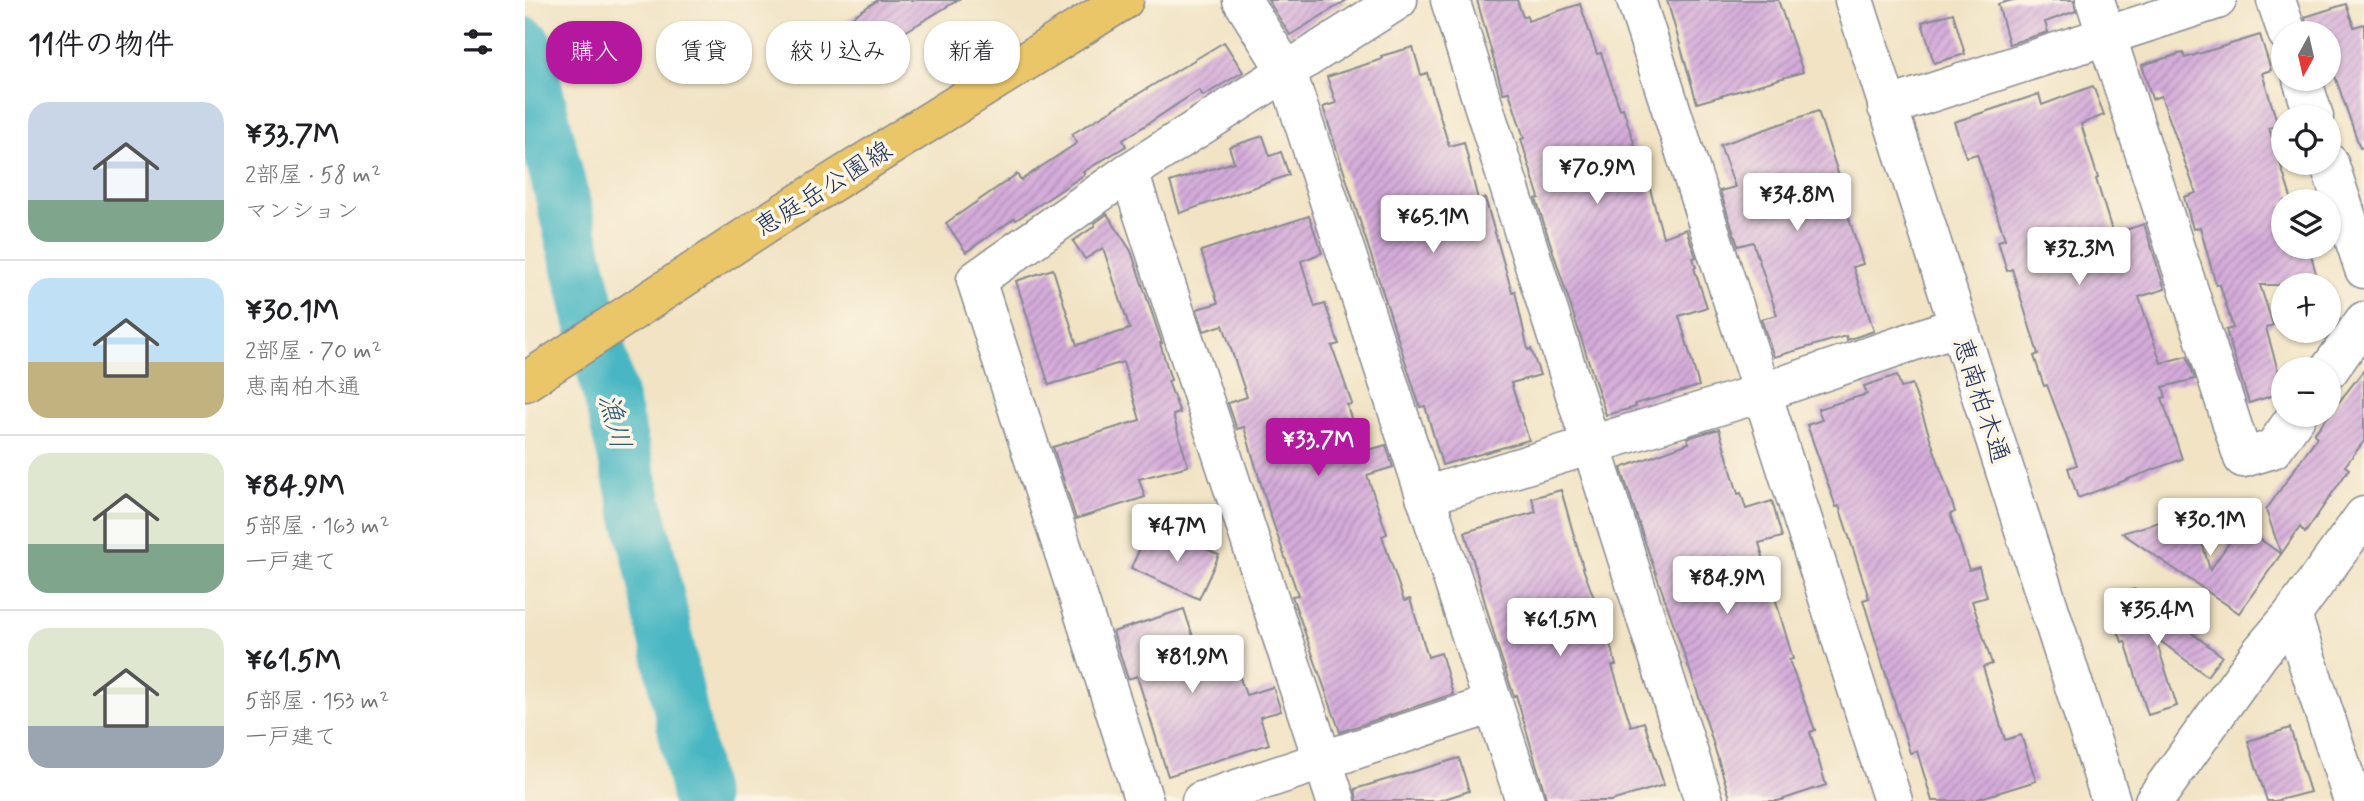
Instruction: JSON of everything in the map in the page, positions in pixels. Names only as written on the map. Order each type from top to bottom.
[{"type":"main road","name":"恵庭岳公園線","points":[[525,382],[764,225],[1124,0]]},
{"type":"street","points":[[1242,0],[1287,72],[1525,801]]},
{"type":"street","points":[[1144,801],[976,280],[1129,172],[1398,0]]},
{"type":"street","points":[[1450,0],[1704,801]]},
{"type":"street","points":[[1636,0],[1893,801]]},
{"type":"street","name":"恵南柏木通","points":[[1854,0],[2111,801]]},
{"type":"street","points":[[2095,0],[2243,458],[2273,449],[2289,427]]},
{"type":"street","points":[[1887,107],[2217,0]]},
{"type":"street","points":[[2276,0],[2283,21]]},
{"type":"street","points":[[1129,172],[1336,801]]},
{"type":"street","points":[[2333,175],[2364,269]]},
{"type":"street","points":[[2338,357],[2364,321]]},
{"type":"street","points":[[1425,496],[1761,393],[1958,326]]},
{"type":"street","points":[[2154,801],[2260,653],[2292,615],[2364,516]]},
{"type":"street","points":[[2292,615],[2353,801]]},
{"type":"street","points":[[1201,801],[1493,704]]},
{"type":"building","points":[[878,0],[958,0],[910,29],[910,21],[846,21]]},
{"type":"building","points":[[1268,0],[1347,0],[1290,35]]},
{"type":"building","points":[[1477,0],[1517,0],[1523,17],[1527,16],[1528,21],[1580,4],[1597,54],[1601,53],[1620,109],[1623,108],[1639,159],[1642,159],[1663,237],[1686,229],[1696,257],[1693,258],[1694,268],[1707,307],[1679,316],[1699,386],[1606,415],[1536,199],[1539,198],[1521,139],[1524,138],[1509,92],[1503,93]]},
{"type":"building","points":[[1667,0],[1778,0],[1803,72],[1697,103]]},
{"type":"building","points":[[2013,0],[2074,0],[2076,11],[2045,22],[2048,32],[2009,44],[1998,4]]},
{"type":"building","points":[[2346,4],[2354,27],[2364,24],[2364,147],[2360,148],[2340,91],[2341,21],[2306,21],[2305,17]]},
{"type":"building","points":[[1953,13],[1965,54],[1934,63],[1922,22]]},
{"type":"building","points":[[2260,35],[2271,70],[2262,73],[2272,105],[2269,128],[2271,175],[2284,175],[2288,189],[2271,189],[2271,259],[2312,259],[2316,273],[2271,273],[2271,285],[2260,285],[2271,319],[2271,326],[2266,328],[2274,357],[2271,357],[2271,396],[2249,403],[2226,330],[2233,328],[2220,285],[2216,285],[2200,227],[2193,229],[2184,197],[2196,193],[2161,96],[2152,99],[2142,65],[2183,53],[2185,58]]},
{"type":"building","points":[[1224,42],[1243,72],[1203,96],[1199,90],[1123,140],[1126,146],[966,252],[946,223],[1017,174],[1021,180],[1077,143],[1072,134]]},
{"type":"building","points":[[1413,47],[1421,75],[1427,73],[1449,146],[1464,142],[1478,200],[1485,198],[1512,292],[1515,291],[1528,350],[1531,349],[1540,375],[1511,383],[1529,440],[1442,465],[1425,406],[1420,407],[1323,107],[1336,103],[1327,77]]},
{"type":"building","points":[[2093,86],[2104,115],[2081,124],[2113,234],[2144,224],[2165,289],[2139,297],[2161,363],[2187,356],[2195,379],[2163,387],[2166,397],[2162,398],[2182,459],[2078,498],[2068,468],[2077,465],[2034,356],[2038,354],[2012,269],[2007,271],[1998,241],[2005,239],[1977,154],[1966,157],[1954,122],[2039,94],[2042,105]]},
{"type":"building","points":[[1818,111],[1846,198],[1843,199],[1863,264],[1853,267],[1874,331],[1847,340],[1846,336],[1774,357],[1761,319],[1777,315],[1753,242],[1738,246],[1720,191],[1735,187],[1720,145]]},
{"type":"building","points":[[1263,136],[1270,156],[1281,152],[1289,175],[1180,213],[1170,182],[1234,162],[1229,147]]},
{"type":"building","points":[[1107,214],[1131,251],[1162,343],[1171,380],[1168,381],[1180,413],[1173,415],[1188,466],[1139,479],[1145,497],[1076,519],[1053,447],[1140,420],[1123,362],[1049,385],[1016,281],[1053,269],[1077,345],[1130,329],[1103,248],[1085,259],[1073,241]]},
{"type":"building","points":[[1309,216],[1322,253],[1301,261],[1315,307],[1325,304],[1339,344],[1332,346],[1352,404],[1347,405],[1361,452],[1386,445],[1393,467],[1367,475],[1387,534],[1382,536],[1404,601],[1410,599],[1428,657],[1441,653],[1453,694],[1340,732],[1292,596],[1298,595],[1244,427],[1237,429],[1228,403],[1247,397],[1223,325],[1204,331],[1197,309],[1218,303],[1201,251]]},
{"type":"building","points":[[2364,370],[2364,441],[2345,466],[2349,469],[2305,533],[2300,527],[2281,554],[2266,510],[2317,437],[2314,434],[2319,427],[2341,427],[2341,399]]},
{"type":"building","points":[[1897,375],[1901,388],[1912,384],[1955,512],[1950,514],[1969,570],[1979,567],[1987,597],[1972,601],[1992,664],[1983,667],[2005,740],[2021,735],[2036,781],[1971,801],[1932,801],[1917,751],[1910,753],[1863,600],[1869,598],[1839,506],[1836,507],[1807,425],[1822,420],[1818,409],[1867,394],[1864,386]]},
{"type":"building","points":[[1719,429],[1738,494],[1741,493],[1746,509],[1772,501],[1782,537],[1759,543],[1793,659],[1789,660],[1815,730],[1810,732],[1826,785],[1778,801],[1731,801],[1697,691],[1621,468],[1689,443],[1687,438]]},
{"type":"building","points":[[1561,490],[1584,571],[1607,634],[1616,665],[1612,666],[1631,726],[1644,722],[1664,785],[1611,801],[1547,801],[1516,695],[1514,696],[1497,645],[1465,532],[1536,512],[1532,498]]},
{"type":"building","points":[[2193,512],[2210,570],[2241,526],[2281,554],[2239,613],[2122,533]]},
{"type":"building","points":[[1175,535],[1219,555],[1199,599],[1131,568],[1145,537],[1169,548]]},
{"type":"building","points":[[2134,589],[2222,656],[2207,676],[2155,637],[2177,706],[2148,715],[2125,641],[2122,642],[2112,613],[2121,609],[2117,595]]},
{"type":"building","points":[[1184,609],[1201,661],[1230,650],[1246,695],[1273,687],[1281,711],[1260,717],[1269,744],[1168,776],[1137,676],[1128,679],[1113,632]]},
{"type":"building","points":[[2290,728],[2310,792],[2267,801],[2248,741]]},
{"type":"building","points":[[1459,758],[1469,791],[1438,801],[1357,801],[1355,789]]},
{"type":"waterway","name":"漁川","points":[[525,44],[652,570],[699,801]]}]
